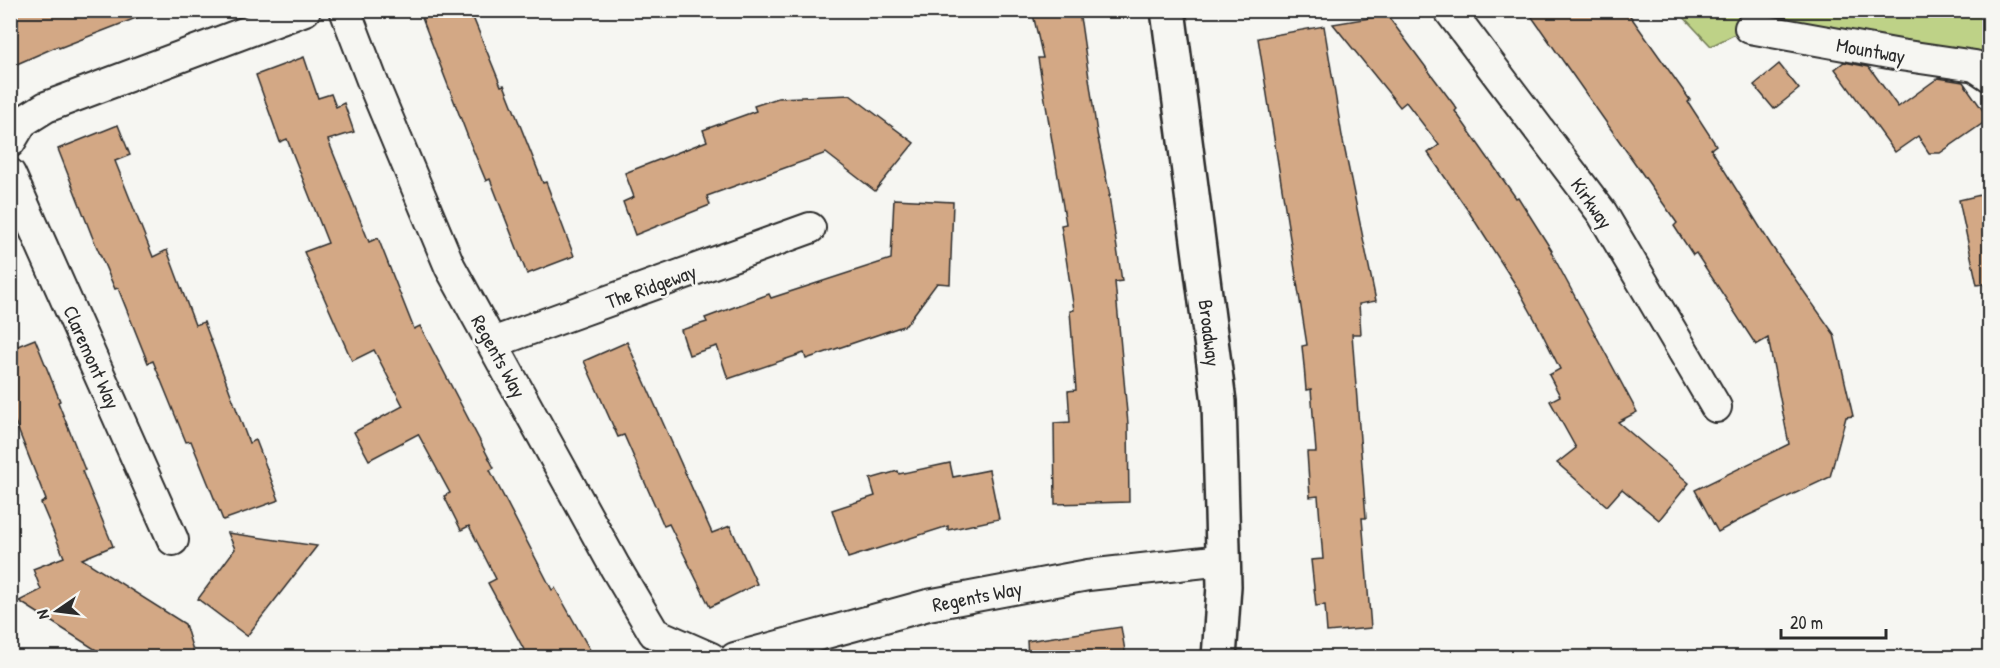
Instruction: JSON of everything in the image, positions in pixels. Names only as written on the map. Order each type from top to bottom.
[{"type":"street","points":[[10,142],[22,122],[46,108],[305,10]]},
{"type":"street","name":"Regents Way","points":[[345,10],[450,267],[615,567],[654,633],[711,657]]},
{"type":"street","name":"Broadway","points":[[1168,10],[1219,402],[1224,586],[1219,657]]},
{"type":"street","name":"Kirkway","points":[[1449,10],[1602,213],[1716,407]]},
{"type":"street","name":"Mountway","points":[[1750,28],[1975,66],[1989,76]]},
{"type":"street","name":"Claremont Way","points":[[10,174],[173,540]]},
{"type":"street","name":"The Ridgeway","points":[[492,343],[810,228]]},
{"type":"street","name":"Regents Way","points":[[735,657],[928,605],[1088,575],[1223,560]]},
{"type":"green space","points":[[1678,11],[1989,11],[1989,59],[1768,18],[1711,46]]},
{"type":"building","points":[[10,10],[149,10],[149,13],[59,48],[58,46],[10,67]]},
{"type":"building","points":[[442,10],[470,10],[501,86],[504,85],[543,183],[546,182],[574,256],[527,274],[490,179],[486,181],[471,145],[422,18]]},
{"type":"building","points":[[1032,10],[1078,10],[1081,23],[1122,281],[1115,282],[1128,424],[1129,502],[1055,504],[1054,423],[1070,422],[1068,391],[1076,390],[1070,311],[1074,310],[1061,225],[1066,224],[1038,58],[1043,58]]},
{"type":"building","points":[[1527,10],[1626,10],[1690,100],[1688,102],[1716,145],[1711,149],[1771,245],[1834,334],[1853,416],[1846,417],[1830,477],[1718,532],[1695,490],[1789,444],[1768,338],[1756,345],[1696,253],[1693,255],[1674,226],[1677,223]]},
{"type":"building","points":[[1387,15],[1457,109],[1455,111],[1516,198],[1518,197],[1552,251],[1637,412],[1618,422],[1689,483],[1659,520],[1622,489],[1607,506],[1557,463],[1576,448],[1550,401],[1560,396],[1549,375],[1560,369],[1539,327],[1517,287],[1428,153],[1439,145],[1406,102],[1400,107],[1333,24]]},
{"type":"building","points":[[1324,26],[1342,136],[1376,301],[1359,304],[1361,334],[1352,334],[1366,518],[1362,518],[1371,628],[1327,632],[1325,605],[1316,606],[1311,560],[1323,559],[1318,496],[1310,497],[1307,452],[1316,452],[1311,389],[1306,390],[1302,346],[1307,345],[1258,38]]},
{"type":"building","points":[[304,57],[318,98],[331,94],[336,107],[344,103],[354,132],[328,140],[369,242],[378,238],[414,329],[420,326],[494,468],[490,470],[552,590],[555,588],[594,657],[528,657],[488,583],[496,579],[469,526],[461,530],[444,496],[450,493],[418,434],[369,460],[354,432],[403,406],[374,350],[352,361],[304,252],[328,243],[287,139],[280,142],[256,75]]},
{"type":"building","points":[[1844,62],[1869,67],[1898,107],[1938,78],[1963,82],[1989,119],[1940,153],[1929,153],[1918,136],[1895,152],[1835,69]]},
{"type":"building","points":[[1779,64],[1799,89],[1774,109],[1754,85]]},
{"type":"building","points":[[850,95],[914,143],[875,191],[826,153],[707,196],[710,205],[635,235],[623,202],[634,197],[625,173],[707,141],[703,130],[756,111],[754,106],[778,98]]},
{"type":"building","points":[[118,125],[130,155],[115,161],[153,257],[167,250],[195,325],[204,322],[249,443],[256,440],[279,500],[223,520],[191,441],[186,442],[153,361],[148,363],[118,288],[115,289],[58,149]]},
{"type":"building","points":[[1989,193],[1989,283],[1977,285],[1959,200]]},
{"type":"building","points":[[894,199],[953,202],[950,284],[937,283],[906,325],[806,359],[804,353],[728,379],[717,346],[689,355],[681,330],[707,322],[705,318],[769,294],[771,298],[891,259]]},
{"type":"building","points":[[35,339],[85,470],[82,471],[113,546],[82,559],[185,624],[195,657],[107,657],[19,601],[41,590],[33,569],[64,557],[41,503],[46,500],[10,409],[10,349]]},
{"type":"building","points":[[627,342],[712,533],[730,526],[757,584],[710,607],[669,524],[664,526],[624,435],[618,437],[584,361]]},
{"type":"building","points":[[950,463],[953,477],[989,470],[999,519],[948,530],[948,526],[848,558],[832,510],[875,496],[870,479],[898,471],[899,474]]},
{"type":"building","points":[[228,533],[317,546],[247,636],[198,599],[235,549]]},
{"type":"building","points":[[1121,627],[1126,657],[1028,657],[1027,641]]}]
